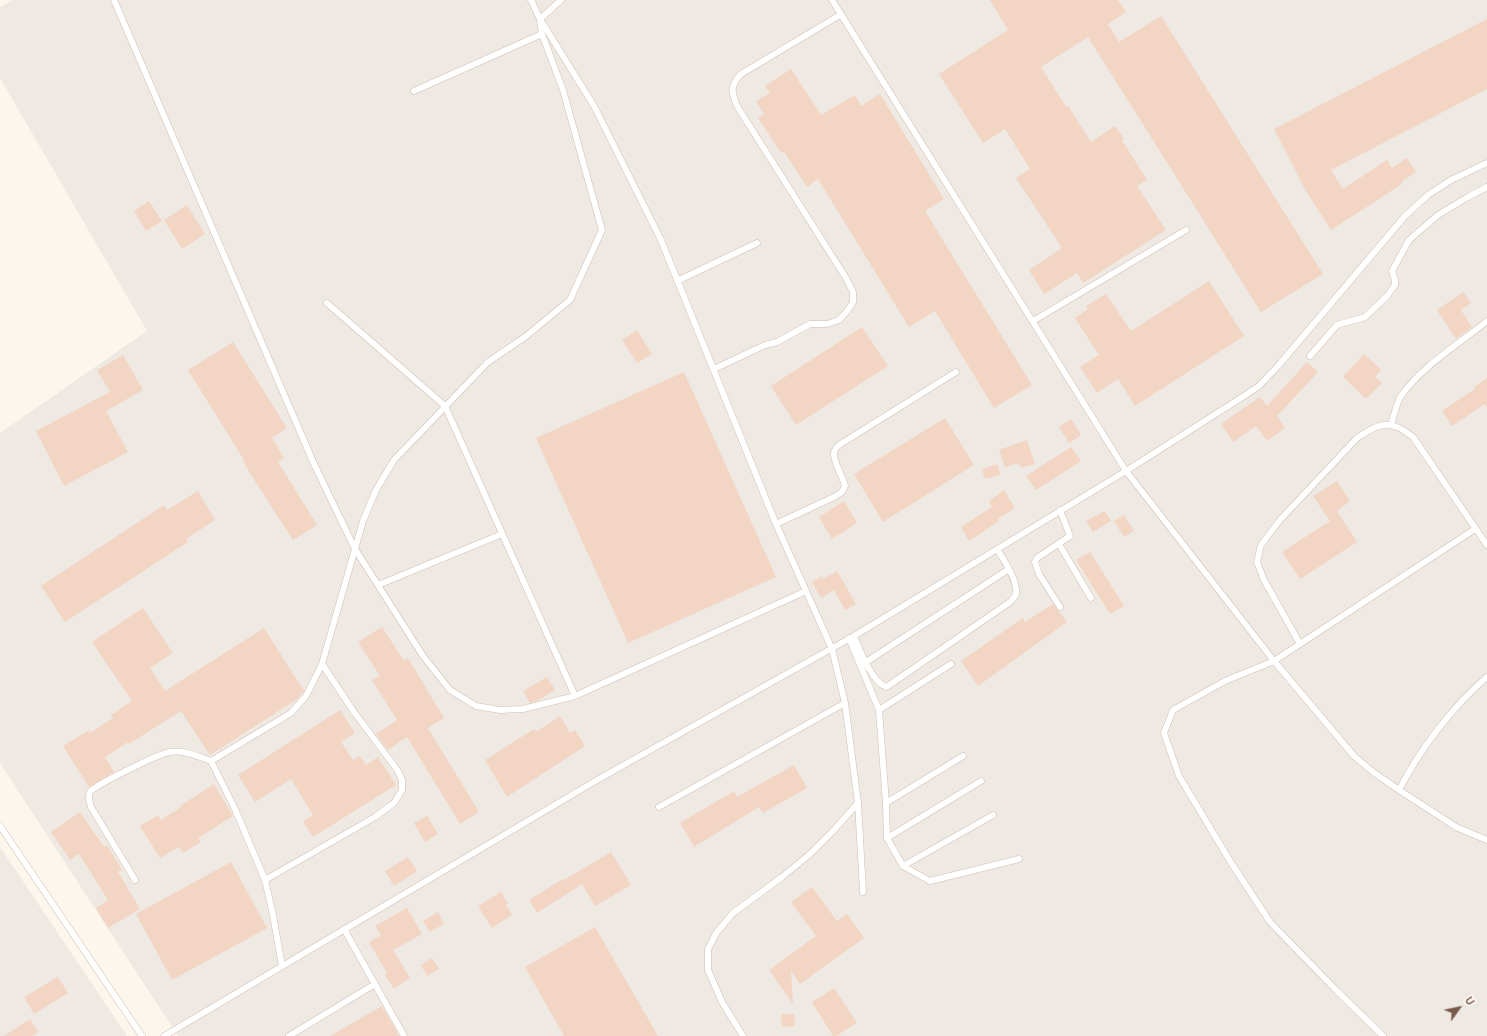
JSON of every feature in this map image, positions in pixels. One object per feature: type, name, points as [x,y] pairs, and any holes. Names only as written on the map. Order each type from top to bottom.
[{"type":"lane","points":[[114,0],[314,464],[355,549],[423,656],[450,690],[476,706],[500,710],[523,710],[575,696],[806,591]]},
{"type":"lane","points":[[531,0],[540,20],[594,106],[661,240],[776,524],[832,649],[845,703],[858,803],[862,892]]},
{"type":"lane","points":[[540,20],[561,0]]},
{"type":"lane","points":[[832,0],[1126,471],[1274,661],[1354,756],[1373,772],[1456,827],[1487,840]]},
{"type":"lane","points":[[714,369],[765,345],[778,342],[810,324],[827,324],[839,320],[853,302],[853,292],[846,278],[736,106],[732,94],[734,82],[742,74],[840,15]]},
{"type":"lane","points":[[211,761],[291,713],[306,696],[322,664],[363,521],[376,490],[394,460],[488,362],[525,337],[570,300],[602,230],[563,90],[542,34],[540,20]]},
{"type":"lane","points":[[414,91],[542,34]]},
{"type":"lane","points":[[164,1036],[597,780],[832,649],[1126,471],[1259,386],[1278,366],[1405,216],[1428,195],[1451,180],[1487,163]]},
{"type":"lane","points":[[1310,356],[1337,325],[1365,317],[1387,296],[1395,285],[1392,271],[1408,240],[1438,215],[1487,187]]},
{"type":"lane","points":[[1033,321],[1186,230]]},
{"type":"lane","points":[[677,281],[757,243]]},
{"type":"lane","points":[[327,304],[445,406],[575,696]]},
{"type":"lane","points":[[1391,425],[1400,397],[1413,381],[1432,364],[1487,321]]},
{"type":"lane","points":[[776,524],[842,492],[846,486],[844,478],[834,458],[834,454],[839,445],[956,372]]},
{"type":"lane","points":[[1300,644],[1264,580],[1257,562],[1261,545],[1279,520],[1357,438],[1372,428],[1384,424],[1397,426],[1413,436],[1487,545]]},
{"type":"lane","points":[[1060,510],[1070,536],[1037,558],[1035,562],[1039,574],[1060,607]]},
{"type":"lane","points":[[1384,1036],[1337,991],[1270,922],[1230,861],[1179,776],[1164,734],[1173,710],[1225,681],[1274,661],[1476,529]]},
{"type":"lane","points":[[378,585],[502,534]]},
{"type":"lane","points":[[1059,544],[1091,598]]},
{"type":"lane","points":[[852,637],[879,682],[886,687],[888,686],[1010,602],[1016,594],[1015,585],[1009,569],[997,549]]},
{"type":"lane","points":[[866,662],[1009,569]]},
{"type":"lane","points":[[852,637],[879,710],[887,838],[903,866],[930,881],[1019,859]]},
{"type":"lane","points":[[265,880],[375,817],[394,803],[402,790],[402,780],[398,771],[354,712],[322,664]]},
{"type":"lane","points":[[879,710],[951,664]]},
{"type":"lane","points":[[1399,790],[1411,767],[1457,706],[1487,677]]},
{"type":"lane","points":[[659,807],[845,703]]},
{"type":"lane","points":[[135,880],[91,807],[89,798],[91,792],[109,780],[141,763],[168,752],[188,752],[211,761],[235,809],[265,880],[282,966]]},
{"type":"lane","points":[[886,804],[964,756]]},
{"type":"lane","points":[[887,838],[981,781]]},
{"type":"lane","points":[[743,1036],[722,1002],[708,970],[708,949],[717,932],[733,912],[782,877],[810,854],[858,803]]},
{"type":"lane","points":[[903,866],[993,815]]},
{"type":"lane","points":[[0,826],[142,1036]]},
{"type":"lane","points":[[344,929],[404,1036]]},
{"type":"lane","points":[[289,1036],[375,984]]},
{"type":"shaded area","points":[[13,0],[1487,0],[1487,1036],[178,1036],[0,763],[0,433],[147,331],[0,78],[0,7]]},
{"type":"shaded area","points":[[0,847],[127,1036],[0,1036]]},
{"type":"building","points":[[990,0],[1118,0],[1126,12],[1108,24],[1119,42],[1161,16],[1323,274],[1261,312],[1088,37],[1041,67],[1066,107],[1068,106],[1091,142],[1115,126],[1147,180],[1137,186],[1166,230],[1083,283],[1077,273],[1044,294],[1029,270],[1062,248],[1016,178],[1030,169],[1005,129],[983,143],[939,74],[1008,30]]},
{"type":"building","points":[[1487,19],[1487,89],[1331,170],[1343,189],[1387,160],[1392,168],[1407,158],[1416,172],[1401,182],[1402,184],[1331,230],[1306,191],[1274,129]]},
{"type":"building","points":[[791,69],[821,115],[855,95],[861,106],[880,94],[944,199],[925,211],[1032,385],[994,408],[935,311],[909,327],[818,179],[807,187],[784,152],[781,153],[758,118],[764,114],[756,101],[770,93],[765,86]]},
{"type":"building","points":[[149,201],[162,221],[146,231],[134,211]]},
{"type":"building","points":[[187,205],[205,234],[182,249],[164,220]]},
{"type":"building","points":[[1209,281],[1244,336],[1135,406],[1118,379],[1097,393],[1080,367],[1099,355],[1075,318],[1088,309],[1086,306],[1106,294],[1131,331]]},
{"type":"building","points":[[1463,292],[1471,303],[1461,310],[1472,327],[1456,339],[1437,310]]},
{"type":"building","points":[[862,327],[888,366],[796,425],[771,386]]},
{"type":"building","points":[[637,330],[652,354],[637,363],[622,340]]},
{"type":"building","points":[[233,342],[287,428],[272,438],[284,458],[278,462],[317,525],[293,540],[253,478],[243,461],[244,460],[188,370]]},
{"type":"building","points":[[1364,354],[1381,370],[1375,377],[1382,383],[1366,399],[1343,377]]},
{"type":"building","points":[[123,355],[143,390],[106,411],[128,452],[64,486],[36,431],[110,392],[97,370]]},
{"type":"building","points":[[1307,362],[1318,372],[1277,416],[1285,428],[1267,441],[1256,426],[1233,442],[1221,424],[1260,397],[1267,406]]},
{"type":"building","points":[[684,372],[776,577],[628,643],[536,438]]},
{"type":"building","points":[[1487,378],[1487,407],[1485,404],[1452,426],[1442,411],[1475,389],[1474,387]]},
{"type":"building","points":[[945,418],[974,465],[883,522],[854,474]]},
{"type":"building","points":[[1071,419],[1081,435],[1069,443],[1059,427]]},
{"type":"building","points":[[1027,440],[1035,464],[1021,468],[1018,463],[1005,467],[999,450]]},
{"type":"building","points":[[1071,447],[1081,461],[1036,490],[1026,476]]},
{"type":"building","points":[[998,464],[1000,475],[985,479],[982,469]]},
{"type":"building","points":[[1337,481],[1350,501],[1337,511],[1357,542],[1300,579],[1282,552],[1330,521],[1313,496]]},
{"type":"building","points":[[1004,490],[1015,508],[998,519],[999,521],[969,541],[961,527],[992,507],[989,501]]},
{"type":"building","points":[[198,491],[215,520],[186,539],[188,542],[65,622],[41,586],[164,505],[167,510]]},
{"type":"building","points":[[844,501],[857,523],[832,539],[819,517]]},
{"type":"building","points":[[1105,511],[1111,521],[1093,532],[1086,521]]},
{"type":"building","points":[[1124,515],[1134,531],[1124,537],[1114,521]]},
{"type":"building","points":[[1090,552],[1124,606],[1110,614],[1076,560]]},
{"type":"building","points":[[837,571],[856,604],[845,610],[834,590],[821,598],[812,582],[822,576],[823,579]]},
{"type":"building","points":[[1053,604],[1067,622],[978,686],[961,661],[1023,618],[1025,622]]},
{"type":"building","points":[[143,608],[173,653],[150,668],[165,691],[264,628],[304,691],[296,700],[210,755],[181,711],[129,744],[128,742],[105,757],[114,772],[89,787],[63,746],[89,730],[90,733],[113,718],[111,715],[132,701],[92,642]]},
{"type":"building","points":[[382,627],[404,661],[408,658],[444,718],[428,728],[479,812],[460,824],[407,737],[388,750],[376,734],[397,720],[372,680],[380,676],[358,642]]},
{"type":"building","points":[[547,677],[555,690],[537,701],[530,703],[523,691]]},
{"type":"building","points":[[340,710],[355,733],[341,742],[353,760],[360,756],[366,765],[378,757],[396,785],[313,837],[303,821],[313,815],[291,779],[255,802],[238,775]]},
{"type":"building","points":[[560,716],[570,733],[575,730],[585,746],[507,797],[485,760],[534,729],[536,732]]},
{"type":"building","points":[[794,765],[807,788],[763,813],[759,807],[694,847],[680,823],[734,791],[737,797]]},
{"type":"building","points":[[214,784],[233,816],[198,838],[201,842],[183,853],[179,847],[160,858],[140,826],[158,815],[161,820]]},
{"type":"building","points":[[80,812],[104,847],[107,845],[122,870],[118,872],[140,909],[108,928],[96,908],[108,900],[79,854],[70,860],[51,832]]},
{"type":"building","points":[[427,816],[438,834],[425,842],[414,823]]},
{"type":"building","points":[[611,852],[631,885],[595,906],[582,884],[537,913],[529,900]]},
{"type":"building","points":[[408,857],[417,871],[394,886],[385,871]]},
{"type":"building","points":[[231,862],[267,928],[172,980],[136,914]]},
{"type":"building","points":[[812,887],[837,921],[847,914],[864,938],[800,984],[791,970],[793,1004],[769,970],[816,936],[791,902]]},
{"type":"building","points":[[501,892],[508,903],[506,905],[512,915],[492,928],[478,906]]},
{"type":"building","points":[[407,908],[422,934],[393,950],[410,978],[394,989],[385,975],[387,973],[369,942],[381,935],[375,926]]},
{"type":"building","points":[[438,912],[444,924],[430,932],[423,921]]},
{"type":"building","points":[[595,927],[658,1036],[564,1036],[525,967]]},
{"type":"building","points":[[432,958],[439,969],[427,976],[421,965]]},
{"type":"building","points":[[58,977],[68,993],[34,1014],[24,997]]},
{"type":"building","points":[[834,988],[857,1023],[836,1036],[833,1036],[812,1002]]},
{"type":"building","points":[[382,1006],[399,1036],[330,1036]]},
{"type":"building","points":[[781,1014],[794,1014],[795,1026],[782,1027]]},
{"type":"building","points":[[30,1019],[38,1032],[32,1036],[4,1036]]}]
